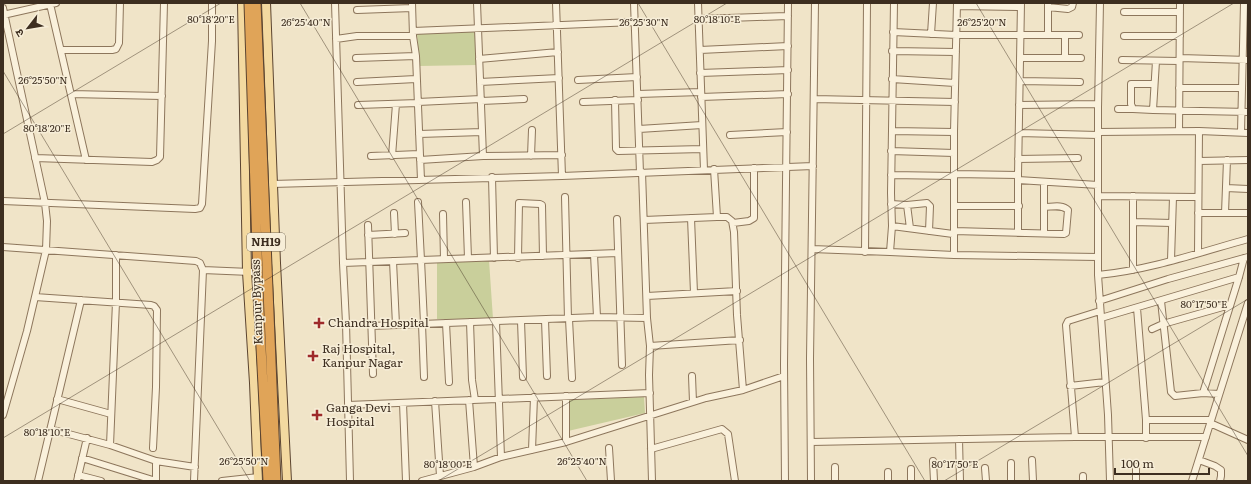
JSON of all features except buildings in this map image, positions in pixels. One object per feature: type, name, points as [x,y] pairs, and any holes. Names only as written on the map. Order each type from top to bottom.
[{"type":"highway","name":"Kanpur Bypass","points":[[249,3],[259,309],[268,481]]},
{"type":"highway","name":"Kanpur Bypass","points":[[256,3],[276,481]]},
{"type":"main road","points":[[242,3],[247,272],[254,375],[258,479]]},
{"type":"main road","points":[[266,3],[272,184],[287,481]]},
{"type":"street","points":[[60,50],[116,49],[119,43],[120,3]]},
{"type":"street","points":[[35,158],[152,162],[160,157],[164,3]]},
{"type":"street","points":[[3,201],[200,208],[202,204],[210,79],[212,3]]},
{"type":"street","points":[[335,3],[350,481]]},
{"type":"street","points":[[477,3],[483,156]]},
{"type":"street","points":[[556,3],[562,176]]},
{"type":"street","points":[[634,3],[650,346],[652,481]]},
{"type":"street","points":[[698,3],[704,170]]},
{"type":"street","points":[[785,481],[784,376],[788,3]]},
{"type":"street","points":[[811,481],[810,359],[815,3]]},
{"type":"street","points":[[865,252],[867,3]]},
{"type":"street","points":[[890,252],[892,226],[891,151],[894,3]]},
{"type":"street","points":[[931,34],[933,3]]},
{"type":"street","points":[[1048,35],[1048,5],[1068,8],[1072,6],[1073,3]]},
{"type":"street","points":[[1100,3],[1098,104],[1098,275],[1109,438],[1110,481]]},
{"type":"street","points":[[1179,131],[1180,3]]},
{"type":"street","points":[[1019,133],[1199,131],[1245,133],[1245,112],[1242,88],[1245,60],[1246,13],[1244,3]]},
{"type":"street","points":[[3,415],[27,331],[46,250],[47,220],[45,203],[3,13],[53,4],[60,50],[86,160]]},
{"type":"street","points":[[954,255],[954,132],[957,4],[1021,5],[1018,233]]},
{"type":"street","points":[[357,10],[412,6],[413,34],[416,56],[421,180]]},
{"type":"street","points":[[1124,12],[1180,12]]},
{"type":"street","points":[[699,20],[788,16]]},
{"type":"street","points":[[336,38],[413,34],[478,28],[634,22]]},
{"type":"street","points":[[893,32],[956,35],[1078,35]]},
{"type":"street","points":[[1065,58],[1066,35]]},
{"type":"street","points":[[1124,36],[1180,36]]},
{"type":"street","points":[[700,50],[788,46]]},
{"type":"street","points":[[892,51],[956,52]]},
{"type":"street","points":[[479,59],[558,52]]},
{"type":"street","points":[[356,58],[416,56]]},
{"type":"street","points":[[1020,58],[1081,58]]},
{"type":"street","points":[[1122,60],[1245,60]]},
{"type":"street","points":[[1153,110],[1156,61]]},
{"type":"street","points":[[700,73],[788,70]]},
{"type":"street","points":[[578,80],[637,77]]},
{"type":"street","points":[[480,82],[559,78]]},
{"type":"street","points":[[357,82],[416,79]]},
{"type":"street","points":[[892,79],[955,83]]},
{"type":"street","points":[[1020,81],[1080,82]]},
{"type":"street","points":[[1133,109],[1131,104],[1131,84],[1154,84]]},
{"type":"street","points":[[1179,88],[1242,88]]},
{"type":"street","points":[[71,94],[162,96]]},
{"type":"street","points":[[583,102],[638,97],[788,94]]},
{"type":"street","points":[[358,105],[524,99]]},
{"type":"street","points":[[814,99],[892,102],[955,102]]},
{"type":"street","points":[[615,100],[616,149],[618,151],[703,149]]},
{"type":"street","points":[[392,156],[396,104]]},
{"type":"street","points":[[1019,105],[1098,104]]},
{"type":"street","points":[[1118,109],[1245,112]]},
{"type":"street","points":[[639,128],[702,125]]},
{"type":"street","points":[[531,156],[532,130]]},
{"type":"street","points":[[892,131],[954,132]]},
{"type":"street","points":[[1198,253],[1199,131]]},
{"type":"street","points":[[419,134],[482,132]]},
{"type":"street","points":[[730,135],[787,132]]},
{"type":"street","points":[[891,151],[954,152]]},
{"type":"street","points":[[371,156],[419,157],[562,155]]},
{"type":"street","points":[[1018,159],[1078,158]]},
{"type":"street","points":[[1225,213],[1227,160]]},
{"type":"street","points":[[1199,161],[1248,160]]},
{"type":"street","points":[[272,184],[562,176],[813,166]]},
{"type":"street","points":[[733,223],[749,222],[754,218],[754,168]]},
{"type":"street","points":[[714,169],[717,217]]},
{"type":"street","points":[[891,175],[954,175],[1018,178],[1044,182],[1098,185]]},
{"type":"street","points":[[492,178],[494,258]]},
{"type":"street","points":[[1044,182],[1044,233]]},
{"type":"street","points":[[1226,188],[1248,189]]},
{"type":"street","points":[[1098,196],[1198,197]]},
{"type":"street","points":[[1133,196],[1133,270]]},
{"type":"street","points":[[566,197],[566,255],[572,378]]},
{"type":"street","points":[[1172,260],[1173,197]]},
{"type":"street","points":[[418,202],[424,377]]},
{"type":"street","points":[[466,202],[468,258]]},
{"type":"street","points":[[518,258],[519,203],[540,204],[542,206],[542,256]]},
{"type":"street","points":[[891,204],[907,205],[929,203],[929,231]]},
{"type":"street","points":[[907,205],[910,228]]},
{"type":"street","points":[[954,206],[1019,206]]},
{"type":"street","points":[[892,226],[954,233],[1066,232],[1068,210],[1064,206],[1044,207]]},
{"type":"street","points":[[394,212],[395,234]]},
{"type":"street","points":[[1198,213],[1248,213]]},
{"type":"street","points":[[443,214],[444,259]]},
{"type":"street","points":[[644,220],[727,217],[733,223],[743,390]]},
{"type":"street","points":[[691,218],[694,294]]},
{"type":"street","points":[[617,219],[622,365]]},
{"type":"street","points":[[1133,222],[1172,223]]},
{"type":"street","points":[[368,225],[368,261],[373,374]]},
{"type":"street","points":[[368,235],[405,234]]},
{"type":"street","points":[[1098,275],[1133,270],[1248,239]]},
{"type":"street","points":[[3,247],[196,261],[200,263],[203,270],[194,481]]},
{"type":"street","points":[[812,248],[865,252],[1098,258]]},
{"type":"street","points":[[343,263],[468,258],[518,258],[618,253]]},
{"type":"street","points":[[594,254],[597,317]]},
{"type":"street","points":[[110,445],[116,302],[116,255]]},
{"type":"street","points":[[1203,393],[1246,257]]},
{"type":"street","points":[[1100,301],[1168,279],[1246,257]]},
{"type":"street","points":[[394,261],[396,325]]},
{"type":"street","points":[[203,270],[276,274]]},
{"type":"street","points":[[1101,318],[1240,277]]},
{"type":"street","points":[[647,296],[737,291]]},
{"type":"street","points":[[35,297],[154,306],[157,310],[156,387],[153,448]]},
{"type":"street","points":[[38,481],[81,300]]},
{"type":"street","points":[[1161,301],[1171,392],[1175,396],[1203,393],[1219,394]]},
{"type":"street","points":[[1192,481],[1248,303]]},
{"type":"street","points":[[1152,330],[1163,324],[1230,305]]},
{"type":"street","points":[[1137,308],[1146,420],[1146,438]]},
{"type":"street","points":[[1075,437],[1066,325],[1068,321],[1100,311]]},
{"type":"street","points":[[371,326],[597,317],[648,318]]},
{"type":"street","points":[[544,320],[547,376]]},
{"type":"street","points":[[521,321],[523,377]]},
{"type":"street","points":[[470,322],[474,467]]},
{"type":"street","points":[[496,322],[501,457]]},
{"type":"street","points":[[446,323],[449,382]]},
{"type":"street","points":[[650,346],[740,340]]},
{"type":"street","points":[[692,376],[693,402]]},
{"type":"street","points":[[422,481],[474,467],[501,457],[566,442],[706,398],[743,390],[784,376]]},
{"type":"street","points":[[1070,386],[1105,382]]},
{"type":"street","points":[[348,405],[650,393]]},
{"type":"street","points":[[566,396],[566,442]]},
{"type":"street","points":[[532,450],[534,397]]},
{"type":"street","points":[[57,399],[111,414]]},
{"type":"street","points":[[435,402],[440,476]]},
{"type":"street","points":[[403,403],[406,481]]},
{"type":"street","points":[[1146,420],[1211,422],[1248,440]]},
{"type":"street","points":[[50,429],[110,445],[156,461],[195,467]]},
{"type":"street","points":[[652,449],[722,429],[728,434],[735,481]]},
{"type":"street","points":[[811,442],[1075,437],[1206,438]]},
{"type":"street","points":[[86,438],[77,478],[100,481]]},
{"type":"street","points":[[959,439],[960,481]]},
{"type":"street","points":[[609,448],[611,481]]},
{"type":"street","points":[[82,458],[156,481],[156,461]]},
{"type":"street","points":[[1032,460],[1033,481]]},
{"type":"street","points":[[1199,460],[1221,470],[1220,481]]},
{"type":"street","points":[[933,461],[934,481]]},
{"type":"street","points":[[1010,463],[1011,481]]},
{"type":"street","points":[[835,467],[835,481]]},
{"type":"street","points":[[1136,467],[1136,481]]},
{"type":"street","points":[[985,468],[986,481]]},
{"type":"street","points":[[911,469],[911,481]]},
{"type":"street","points":[[888,472],[888,481]]},
{"type":"street","points":[[222,481],[258,479]]},
{"type":"green space","points":[[476,31],[477,65],[419,66],[417,34]]},
{"type":"green space","points":[[489,260],[493,319],[437,319],[437,262]]},
{"type":"green space","points":[[644,397],[645,413],[568,431],[569,400]]},
{"type":"place","name":"Chandra Hospital","points":[[319,323]]},
{"type":"place","name":"Raj Hospital, Kanpur Nagar","points":[[313,356]]},
{"type":"place","name":"Ganga Devi Hospital","points":[[317,415]]}]
